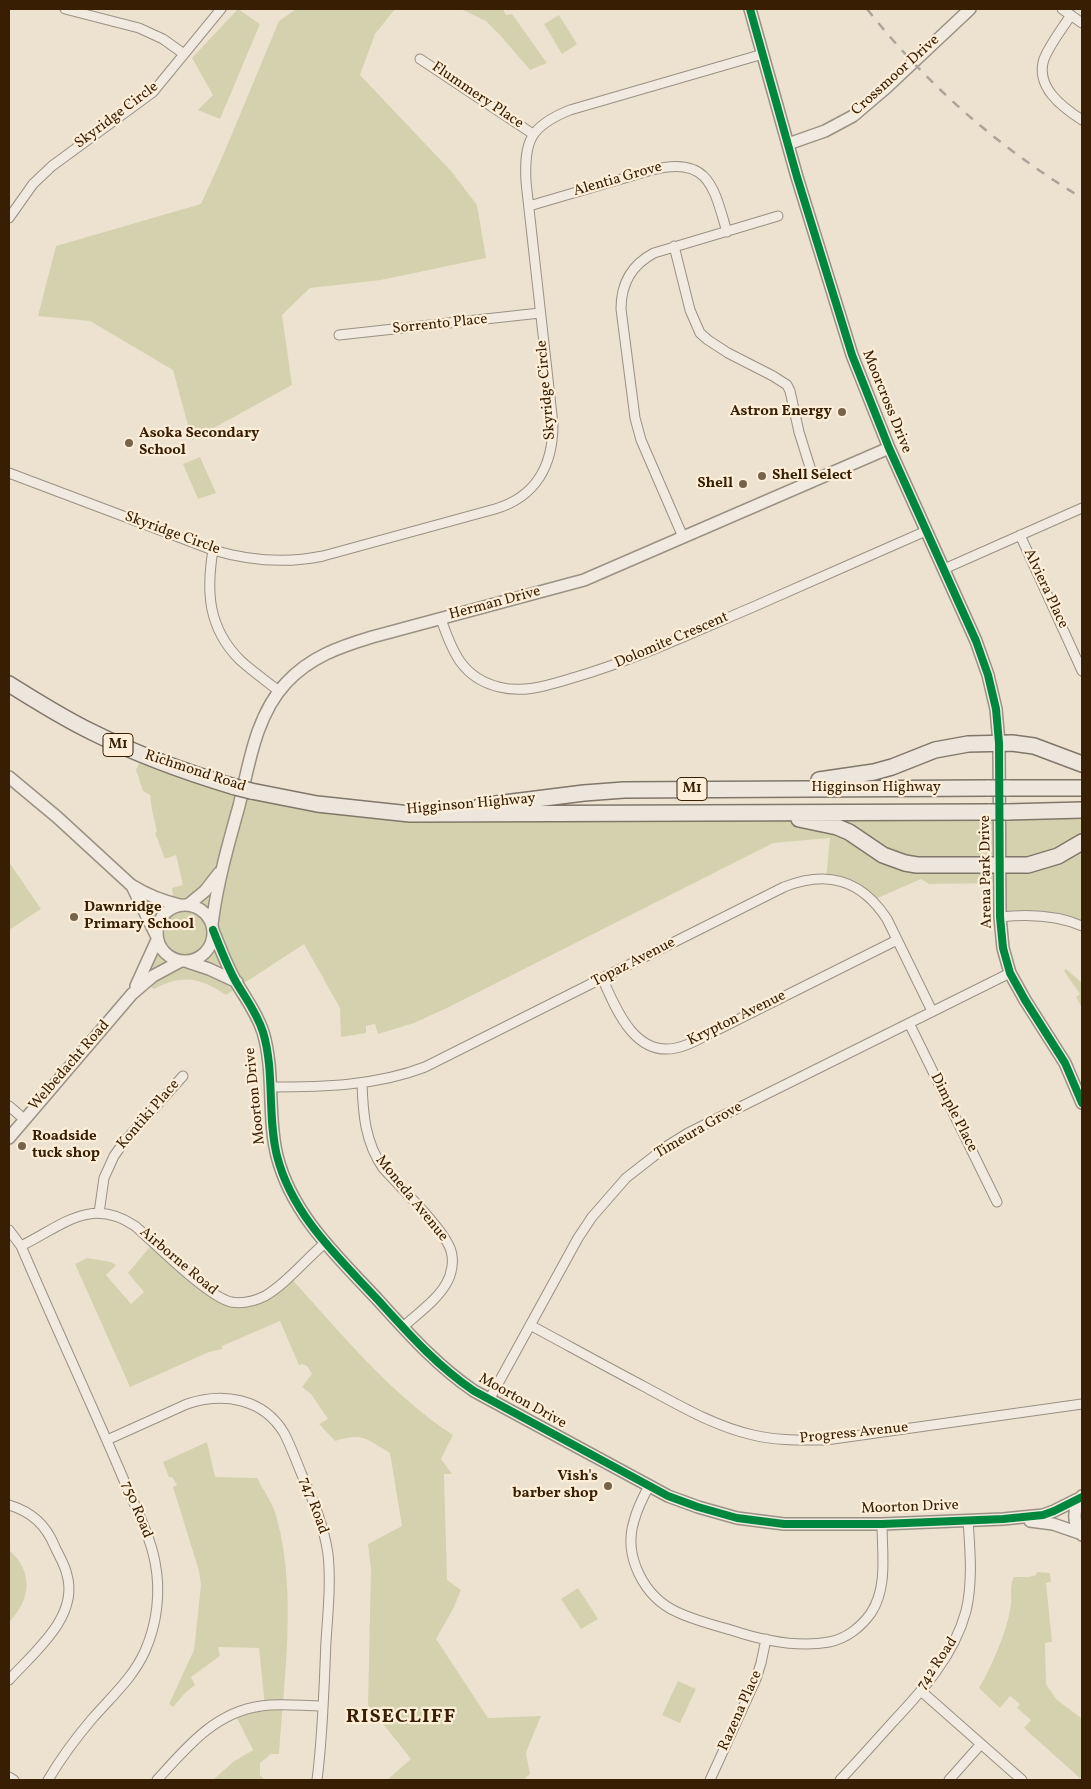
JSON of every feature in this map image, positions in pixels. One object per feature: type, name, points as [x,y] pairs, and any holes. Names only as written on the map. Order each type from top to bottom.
[{"type":"highway","name":"Richmond Road","points":[[9,684],[51,710],[121,746],[158,762],[251,791],[317,804],[396,811]]},
{"type":"highway","points":[[728,788],[767,783],[818,781],[854,776],[892,767],[929,752],[968,744],[999,743],[1034,746],[1082,764]]},
{"type":"highway","name":"Higginson Highway","points":[[396,811],[498,804],[624,790],[728,788],[989,788],[1001,803]]},
{"type":"highway","name":"Higginson Highway","points":[[1001,803],[1082,788]]},
{"type":"highway","name":"Higginson Highway","points":[[396,811],[410,814],[728,812],[1001,803],[1082,810]]},
{"type":"highway","points":[[728,812],[803,820],[837,827],[849,832],[884,855],[918,865],[1028,865],[1058,856],[1082,842]]},
{"type":"street","points":[[65,9],[139,28],[158,37],[184,54]]},
{"type":"street","name":"Skyridge Circle","points":[[9,218],[33,184],[41,176],[81,143],[118,119],[153,92],[221,9]]},
{"type":"street","name":"Moorcross Drive","points":[[750,9],[788,144],[856,366],[889,448],[976,641],[988,676],[996,709],[1001,803]]},
{"type":"street","name":"Crossmoor Drive","points":[[788,144],[825,131],[860,111],[970,9]]},
{"type":"street","points":[[1062,9],[1082,23]]},
{"type":"street","points":[[1071,15],[1045,57],[1044,78],[1047,88],[1055,100],[1082,120]]},
{"type":"street","points":[[533,134],[550,119],[570,110],[763,54]]},
{"type":"street","name":"Flummery Place","points":[[420,59],[533,134]]},
{"type":"street","name":"Skyridge Circle","points":[[9,473],[212,550],[264,561],[307,559],[495,509],[509,504],[523,495],[544,470],[549,460],[553,439],[553,424],[529,206],[526,155],[528,142],[533,134]]},
{"type":"street","name":"Alentia Grove","points":[[529,206],[666,166],[681,165],[703,175],[713,188],[727,232]]},
{"type":"street","points":[[683,537],[641,440],[635,418],[621,309],[622,291],[628,276],[636,266],[643,259],[654,253],[778,216]]},
{"type":"street","points":[[674,246],[690,310],[700,333],[728,353],[787,385],[814,480]]},
{"type":"street","name":"Sorrento Place","points":[[339,336],[540,314]]},
{"type":"street","name":"Herman Drive","points":[[212,927],[215,896],[261,723],[279,691],[299,671],[324,654],[372,637],[584,580],[889,448]]},
{"type":"street","points":[[944,569],[1082,508]]},
{"type":"street","name":"Dolomite Crescent","points":[[441,618],[453,652],[462,666],[481,680],[497,687],[528,690],[626,662],[926,531]]},
{"type":"street","name":"Alviera Place","points":[[1020,535],[1082,670]]},
{"type":"street","points":[[212,550],[208,580],[210,606],[220,633],[241,661],[279,691]]},
{"type":"street","points":[[9,777],[57,817],[131,885],[159,900],[202,911],[208,917],[212,927],[212,942],[206,951],[198,958],[184,961],[166,954],[131,885]]},
{"type":"street","name":"Arena Park Drive","points":[[1001,803],[1000,916],[1003,948],[1010,972],[1025,1000],[1065,1063],[1082,1103]]},
{"type":"street","name":"Herman Drive","points":[[184,905],[205,891],[222,870]]},
{"type":"street","name":"Topaz Avenue","points":[[270,1087],[362,1083],[406,1075],[603,980],[784,887],[811,879],[836,880],[848,884],[868,895],[878,904],[932,1011]]},
{"type":"street","points":[[157,938],[158,925],[163,916],[171,909],[184,905]]},
{"type":"street","points":[[1000,916],[1052,917],[1082,926]]},
{"type":"street","name":"Moorton Drive","points":[[212,927],[236,982],[252,1006],[263,1033],[268,1059],[274,1138],[282,1173],[300,1208],[325,1243],[436,1362],[453,1377],[489,1400],[648,1486],[679,1500],[737,1518],[784,1524],[882,1524],[1003,1519],[1043,1515],[1082,1496]]},
{"type":"street","name":"Welbedacht Road","points":[[132,994],[157,938]]},
{"type":"street","name":"Krypton Avenue","points":[[603,980],[633,1035],[652,1046],[674,1048],[705,1036],[897,940]]},
{"type":"street","name":"Moorton Drive","points":[[184,961],[209,968],[236,982]]},
{"type":"street","name":"Welbedacht Road","points":[[9,1138],[132,994],[154,976],[184,961]]},
{"type":"street","name":"Timeura Grove","points":[[489,1400],[578,1238],[592,1217],[621,1183],[658,1152],[702,1126],[1010,972]]},
{"type":"street","name":"Dimple Place","points":[[909,1023],[997,1202]]},
{"type":"street","name":"Kontiki Place","points":[[99,1212],[104,1178],[114,1156],[124,1142],[183,1076]]},
{"type":"street","name":"Moneda Avenue","points":[[362,1083],[365,1127],[375,1157],[443,1234],[451,1251],[451,1271],[446,1283],[403,1327]]},
{"type":"street","points":[[9,1106],[24,1119]]},
{"type":"street","name":"Airborne Road","points":[[21,1246],[64,1222],[82,1216],[99,1212],[123,1218],[135,1226],[211,1292],[231,1302],[255,1300],[265,1296],[325,1243]]},
{"type":"street","name":"750 Road","points":[[9,1230],[21,1246],[107,1440],[155,1560],[158,1583],[154,1623],[145,1650],[133,1672],[63,1755],[48,1780]]},
{"type":"street","name":"Progress Avenue","points":[[530,1325],[700,1417],[755,1436],[794,1441],[834,1439],[1082,1404]]},
{"type":"street","name":"747 Road","points":[[107,1440],[187,1404],[210,1398],[230,1398],[251,1404],[268,1415],[283,1432],[314,1501],[328,1554],[328,1598],[321,1752],[317,1780]]},
{"type":"street","points":[[648,1486],[634,1520],[632,1530],[633,1558],[644,1585],[664,1605],[676,1612],[766,1640],[800,1644],[830,1642],[849,1634],[861,1624],[874,1607],[881,1591],[882,1524]]},
{"type":"street","points":[[1082,1496],[1074,1513],[1075,1522],[1082,1535]]},
{"type":"street","points":[[9,1505],[26,1512],[43,1524],[65,1569],[69,1586],[68,1604],[58,1625],[9,1680]]},
{"type":"street","name":"Moorton Drive","points":[[1003,1519],[1043,1522],[1082,1535]]},
{"type":"street","name":"742 Road","points":[[840,1780],[921,1691],[952,1647],[963,1621],[970,1580],[968,1520]]},
{"type":"street","name":"Razena Place","points":[[710,1780],[756,1679],[766,1640]]},
{"type":"street","points":[[921,1691],[1022,1780]]},
{"type":"street","points":[[157,1780],[195,1739],[215,1723],[228,1716],[262,1706],[322,1706]]},
{"type":"street","points":[[949,1780],[981,1744]]},
{"type":"street","points":[[9,1777],[14,1780]]},
{"type":"shaded area","points":[[238,9],[260,24],[220,119],[198,110],[213,95],[192,58]]},
{"type":"shaded area","points":[[296,9],[395,9],[375,34],[360,75],[451,171],[477,205],[486,258],[381,280],[310,288],[282,315],[292,385],[192,440],[173,370],[90,321],[38,316],[56,246],[201,204],[279,21]]},
{"type":"shaded area","points":[[461,9],[503,9],[506,15],[512,14],[547,63],[530,70],[486,21]]},
{"type":"shaded area","points":[[559,15],[577,44],[562,54],[544,24]]},
{"type":"shaded area","points":[[200,457],[216,493],[198,499],[183,464]]},
{"type":"shaded area","points":[[143,756],[355,810],[1082,811],[1082,926],[1000,917],[1000,883],[929,884],[921,879],[873,900],[868,895],[826,879],[830,838],[773,843],[414,1023],[378,1034],[375,1024],[366,1026],[366,1033],[341,1037],[340,1008],[304,944],[226,995],[199,981],[173,981],[154,989],[140,979],[157,940],[141,902],[144,893],[160,900],[173,896],[172,888],[183,885],[176,855],[165,859],[155,833],[157,832],[150,795],[143,791],[136,770]]},
{"type":"shaded area","points":[[9,862],[41,909],[9,930]]},
{"type":"shaded area","points":[[1066,969],[1082,983],[1082,1008],[1076,997],[1080,994],[1064,971]]},
{"type":"shaded area","points":[[154,1242],[222,1299],[256,1301],[289,1276],[346,1340],[386,1381],[453,1435],[441,1459],[452,1474],[444,1474],[447,1580],[461,1590],[453,1609],[436,1639],[488,1718],[541,1716],[526,1754],[530,1774],[523,1780],[387,1780],[411,1759],[368,1705],[371,1569],[368,1544],[402,1526],[390,1453],[364,1438],[352,1437],[335,1441],[319,1424],[328,1419],[311,1394],[302,1387],[312,1374],[307,1366],[299,1365],[280,1321],[222,1346],[222,1349],[209,1352],[130,1387],[75,1264],[87,1258],[111,1262],[116,1265],[106,1275],[131,1304],[144,1292],[128,1273]]},
{"type":"shaded area","points":[[207,1442],[215,1477],[257,1478],[274,1509],[283,1547],[288,1606],[284,1696],[279,1754],[271,1754],[260,1763],[260,1775],[265,1780],[213,1780],[233,1762],[253,1750],[235,1714],[265,1706],[259,1648],[218,1647],[220,1656],[191,1677],[195,1685],[173,1707],[169,1704],[194,1650],[201,1585],[199,1571],[173,1487],[177,1485],[172,1477],[169,1477],[163,1462]]},
{"type":"shaded area","points":[[9,1550],[23,1567],[27,1586],[22,1605],[9,1622]]},
{"type":"shaded area","points":[[1037,1572],[1050,1573],[1051,1582],[1046,1583],[1052,1642],[1045,1643],[1046,1684],[1057,1700],[1080,1717],[1082,1721],[1082,1780],[1024,1728],[1031,1720],[1017,1708],[1020,1704],[1010,1696],[1000,1708],[979,1688],[994,1658],[1007,1625],[1014,1577],[1029,1577],[1036,1575]]},
{"type":"shaded area","points":[[578,1588],[598,1619],[581,1629],[561,1599]]},
{"type":"shaded area","points":[[678,1681],[696,1689],[680,1723],[662,1715]]},
{"type":"railway","points":[[867,9],[914,64],[966,113],[1022,158],[1082,198]]},
{"type":"cycle path","points":[[750,9],[797,177],[852,355],[889,448],[976,641],[988,675],[996,709],[999,743],[1000,917],[1003,948],[1010,973],[1065,1063],[1082,1103]]},
{"type":"cycle path","points":[[213,930],[236,982],[261,1025],[269,1063],[274,1141],[284,1177],[293,1197],[332,1251],[400,1325],[435,1360],[474,1391],[668,1496],[737,1518],[784,1524],[882,1524],[1003,1519],[1043,1515],[1082,1497]]},
{"type":"place","name":"Astron Energy","points":[[842,412]]},
{"type":"place","name":"Asoka Secondary School","points":[[129,443]]},
{"type":"place","name":"Shell Select","points":[[762,476]]},
{"type":"place","name":"Shell","points":[[743,484]]},
{"type":"place","name":"Dawnridge Primary School","points":[[74,917]]},
{"type":"place","name":"Roadside tuck shop","points":[[22,1146]]},
{"type":"place","name":"Vish's barber shop","points":[[608,1486]]},
{"type":"district","name":"RISECLIFF","points":[[401,1718]]}]
